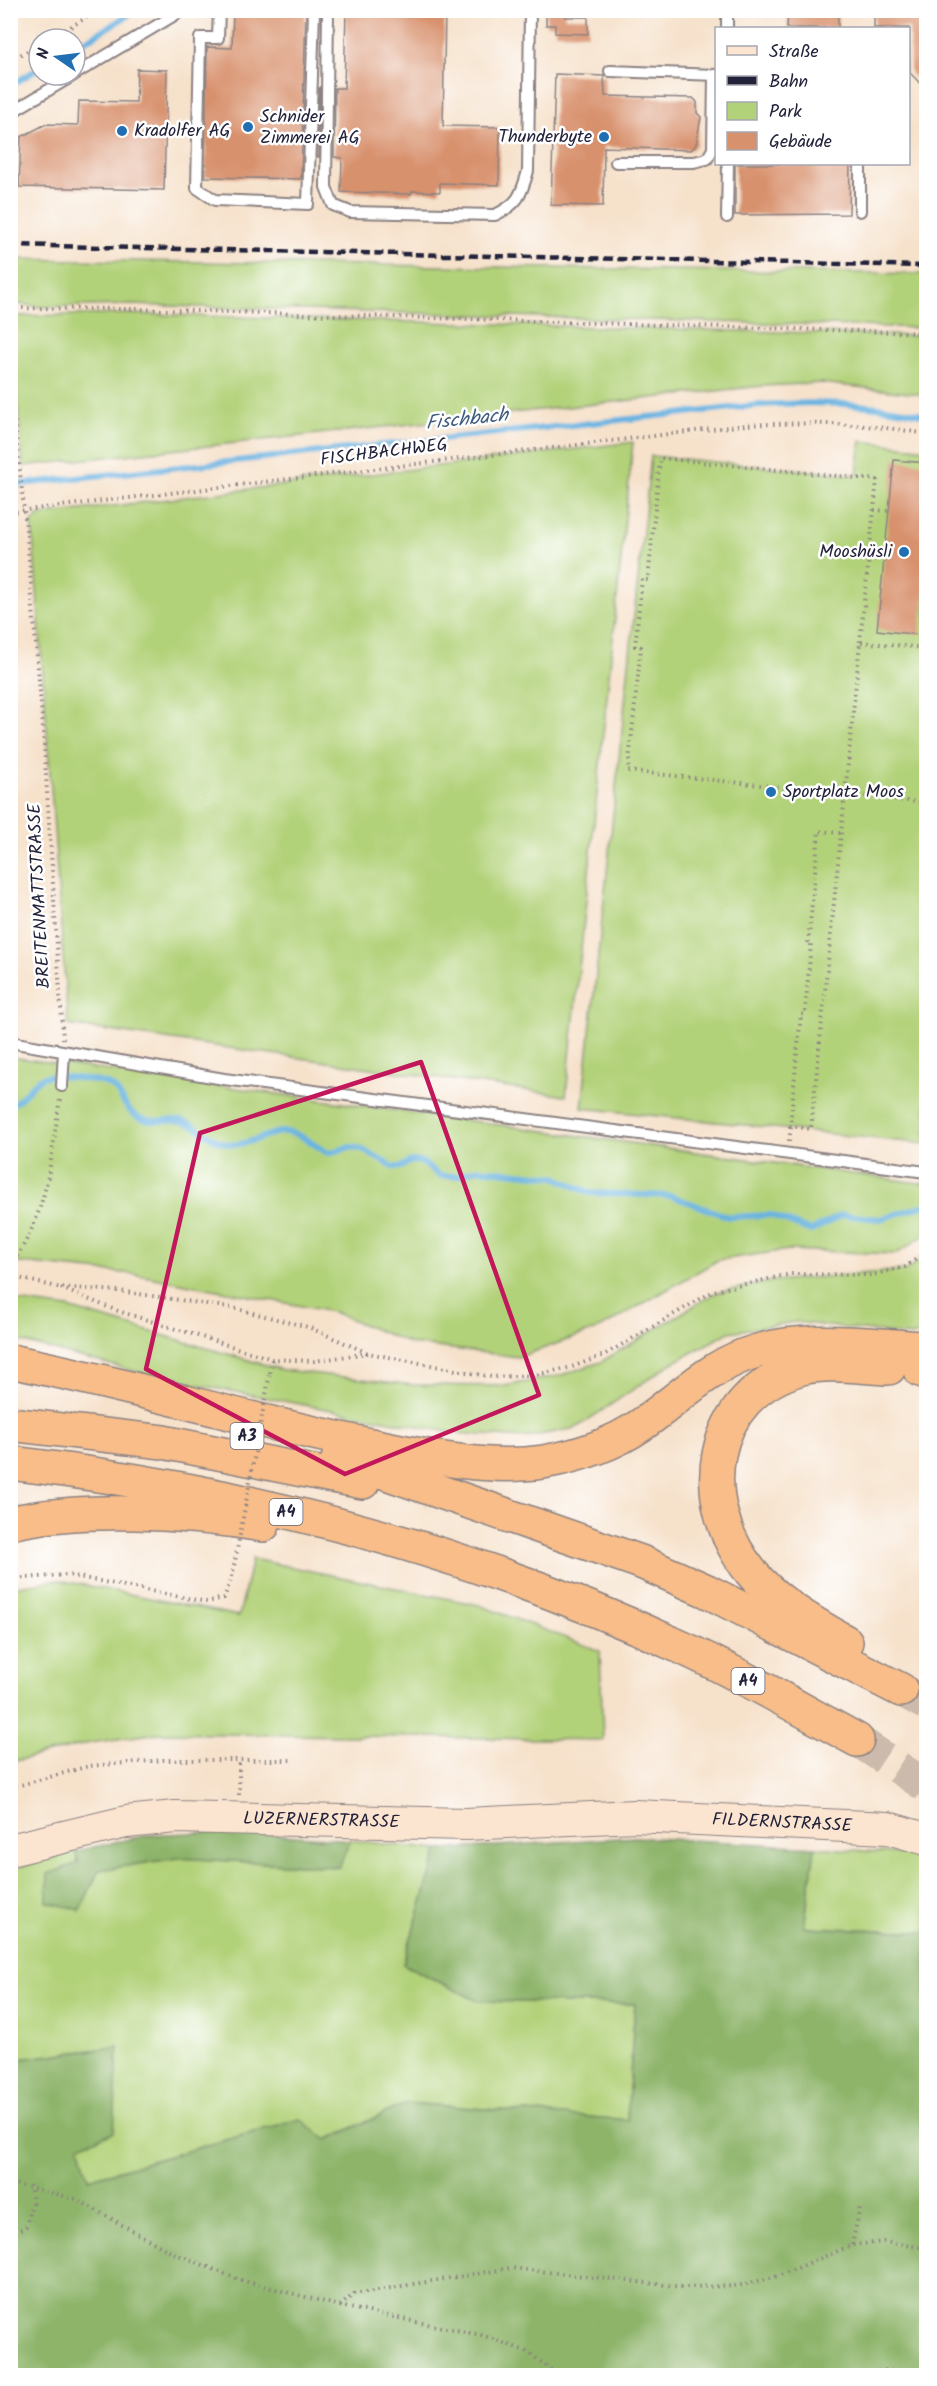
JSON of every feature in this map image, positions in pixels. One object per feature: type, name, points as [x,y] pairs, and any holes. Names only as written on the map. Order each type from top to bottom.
[{"type":"highway","points":[[10,1361],[329,1437],[462,1461],[507,1463],[562,1458],[599,1447],[640,1426],[694,1383],[720,1367],[745,1355],[776,1346],[836,1343],[925,1365]]},
{"type":"highway","points":[[10,1424],[175,1444],[479,1505],[641,1562],[903,1683],[776,1598],[752,1573],[735,1550],[720,1519],[715,1489],[716,1472],[722,1444],[740,1410],[759,1392],[787,1374],[803,1368],[823,1366],[925,1365]]},
{"type":"highway","name":"A3","points":[[10,1378],[369,1467],[479,1505]]},
{"type":"highway","name":"A4","points":[[10,1463],[95,1474],[213,1496],[297,1514],[444,1555],[544,1589],[687,1650],[857,1740]]},
{"type":"highway","points":[[10,1523],[58,1516],[155,1515],[256,1524],[444,1555]]},
{"type":"main road","name":"LUZERNERSTRASSE","points":[[10,1850],[126,1822],[175,1817],[238,1816],[466,1824],[635,1816]]},
{"type":"main road","name":"FILDERNSTRASSE","points":[[635,1816],[888,1828],[927,1839]]},
{"type":"main road","points":[[888,1828],[927,1822]]},
{"type":"lane","points":[[87,68],[183,10]]},
{"type":"lane","points":[[219,10],[218,38],[200,38],[198,188],[215,200],[308,204],[314,10]]},
{"type":"lane","points":[[328,10],[326,187],[333,205],[350,212],[495,215],[513,207],[523,191],[528,171],[530,10]]},
{"type":"lane","points":[[727,10],[727,27]]},
{"type":"lane","points":[[610,71],[715,75],[713,149],[706,159],[694,162],[616,162]]},
{"type":"lane","points":[[10,112],[54,87]]},
{"type":"lane","points":[[728,165],[728,217]]},
{"type":"lane","points":[[860,165],[860,211]]},
{"type":"lane","points":[[10,1042],[224,1078],[927,1173]]},
{"type":"lane","points":[[62,1086],[64,1052]]},
{"type":"path","points":[[70,27],[99,10]]},
{"type":"path","points":[[10,60],[27,51]]},
{"type":"path","points":[[10,308],[132,309],[927,333]]},
{"type":"path","name":"BREITENMATTSTRASSE","points":[[10,380],[43,729],[64,1052]]},
{"type":"path","name":"FISCHBACHWEG","points":[[10,512],[746,425],[813,422],[865,425],[927,434]]},
{"type":"path","points":[[840,833],[819,831],[808,944],[812,944],[805,1014],[801,1014],[791,1128],[811,1129],[840,833],[845,794],[877,480],[660,458],[648,580],[642,579],[635,646],[641,647],[628,771],[845,794],[927,803]]},
{"type":"path","points":[[874,510],[889,511]]},
{"type":"path","points":[[860,642],[927,648]]},
{"type":"path","points":[[10,1266],[24,1248],[43,1205],[62,1086]]},
{"type":"path","points":[[57,1287],[119,1291],[233,1308],[308,1327],[368,1353],[492,1377],[535,1375],[572,1367],[604,1355],[714,1291],[791,1274],[872,1275],[905,1267],[927,1252]]},
{"type":"path","points":[[10,1276],[57,1287],[115,1310],[272,1359],[314,1361],[368,1353]]},
{"type":"path","points":[[10,1579],[68,1575],[207,1602],[224,1598],[232,1577],[272,1359]]},
{"type":"path","points":[[238,1816],[239,1759]]},
{"type":"path","points":[[10,1788],[89,1766],[164,1760],[293,1760]]},
{"type":"path","points":[[10,2183],[76,2199],[170,2251],[240,2280],[340,2306],[485,2336],[528,2352],[559,2376]]},
{"type":"path","points":[[10,2236],[26,2226],[33,2200],[30,2186]]},
{"type":"path","points":[[852,2245],[860,2207]]},
{"type":"path","points":[[340,2306],[354,2294],[511,2268],[683,2287],[738,2286],[777,2276],[852,2245],[884,2242],[927,2248]]},
{"type":"path","points":[[875,2376],[881,2370],[927,2373]]},
{"type":"highlighted area","points":[[421,1062],[539,1395],[345,1474],[146,1369],[200,1133]]},
{"type":"green space","points":[[10,259],[926,274],[926,328],[131,305],[39,307],[11,303]]},
{"type":"green space","points":[[131,314],[926,336],[926,395],[821,383],[762,386],[23,466],[11,319],[16,316]]},
{"type":"green space","name":"Sportplatz Moos","points":[[861,441],[926,449],[926,1144],[582,1108],[651,456],[857,475]]},
{"type":"green space","points":[[633,442],[566,1096],[68,1025],[32,522],[40,515]]},
{"type":"green space","points":[[11,1057],[926,1184],[926,1234],[896,1254],[788,1250],[718,1260],[601,1328],[519,1357],[411,1344],[333,1312],[133,1274],[11,1262]]},
{"type":"green space","points":[[926,1256],[926,1333],[911,1336],[796,1322],[729,1332],[671,1364],[576,1428],[524,1438],[454,1433],[161,1378],[11,1339],[10,1300],[68,1308],[283,1370],[414,1385],[505,1386],[558,1376],[601,1362],[715,1293],[773,1281],[906,1270]]},
{"type":"green space","points":[[252,1559],[479,1605],[600,1651],[603,1740],[158,1733],[90,1743],[11,1762],[11,1587],[59,1580],[239,1616]]},
{"type":"green space","points":[[230,1831],[350,1840],[339,1867],[178,1858],[99,1870],[80,1910],[47,1902],[48,1874],[78,1863],[76,1851],[148,1835]]},
{"type":"green space","points":[[634,1837],[815,1847],[804,1927],[926,1932],[926,2375],[11,2375],[11,2060],[118,2047],[114,2132],[79,2145],[88,2179],[300,2119],[327,2140],[407,2103],[627,2120],[635,2004],[478,2001],[403,1964],[438,1850]]},
{"type":"green space","points":[[350,1840],[438,1850],[403,1964],[478,2001],[635,2004],[627,2120],[407,2103],[326,2140],[300,2119],[88,2179],[79,2145],[118,2047],[11,2060],[11,1869],[76,1851],[80,1910],[99,1870],[178,1858],[339,1867]]},
{"type":"green space","points":[[815,1847],[918,1855],[926,1859],[926,1932],[804,1927]]},
{"type":"building","name":"Schnider Zimmerei AG","points":[[233,10],[306,10],[301,179],[205,177],[207,47],[232,48]]},
{"type":"building","points":[[346,10],[445,10],[443,126],[500,127],[499,185],[440,183],[440,192],[412,191],[411,194],[341,192],[342,158],[334,157],[335,88],[344,88]]},
{"type":"building","points":[[546,10],[565,10],[565,17],[588,17],[588,34],[555,33],[555,25],[546,25]]},
{"type":"building","points":[[788,10],[838,10],[838,27],[787,27]]},
{"type":"building","points":[[874,10],[927,10],[927,90],[910,73],[910,27],[874,27]]},
{"type":"building","name":"Kradolfer AG","points":[[137,69],[167,70],[164,190],[19,187],[21,137],[46,124],[78,125],[79,101],[136,102]]},
{"type":"building","points":[[555,74],[604,76],[605,96],[693,98],[697,102],[697,113],[701,117],[696,145],[691,150],[604,147],[603,206],[551,205]]},
{"type":"building","points":[[319,88],[319,157],[317,157]]},
{"type":"building","points":[[735,165],[850,165],[849,214],[735,215]]},
{"type":"building","points":[[894,460],[927,463],[927,571],[920,635],[877,630]]},
{"type":"waterway","points":[[87,40],[137,10]]},
{"type":"waterway","points":[[10,86],[27,75]]},
{"type":"waterway","name":"Fischbach","points":[[10,485],[760,405],[844,404],[926,415]]},
{"type":"waterway","points":[[10,1105],[44,1077],[83,1079],[113,1087],[129,1110],[142,1119],[181,1121],[221,1142],[240,1144],[274,1133],[292,1133],[328,1153],[350,1147],[361,1149],[393,1167],[401,1167],[411,1161],[422,1162],[440,1176],[456,1176],[478,1169],[555,1177],[590,1193],[671,1196],[729,1217],[770,1215],[811,1231],[842,1215],[880,1219],[926,1205]]},
{"type":"tunnel","points":[[901,1690],[926,1704]]},
{"type":"tunnel","points":[[857,1740],[926,1786]]},
{"type":"railway","points":[[10,245],[926,266]]},
{"type":"place","name":"Schnider Zimmerei AG","points":[[248,127]]},
{"type":"place","name":"Kradolfer AG","points":[[122,131]]},
{"type":"place","name":"Thunderbyte","points":[[604,137]]},
{"type":"place","name":"Mooshüsli","points":[[904,552]]},
{"type":"place","name":"Sportplatz Moos","points":[[771,792]]}]
